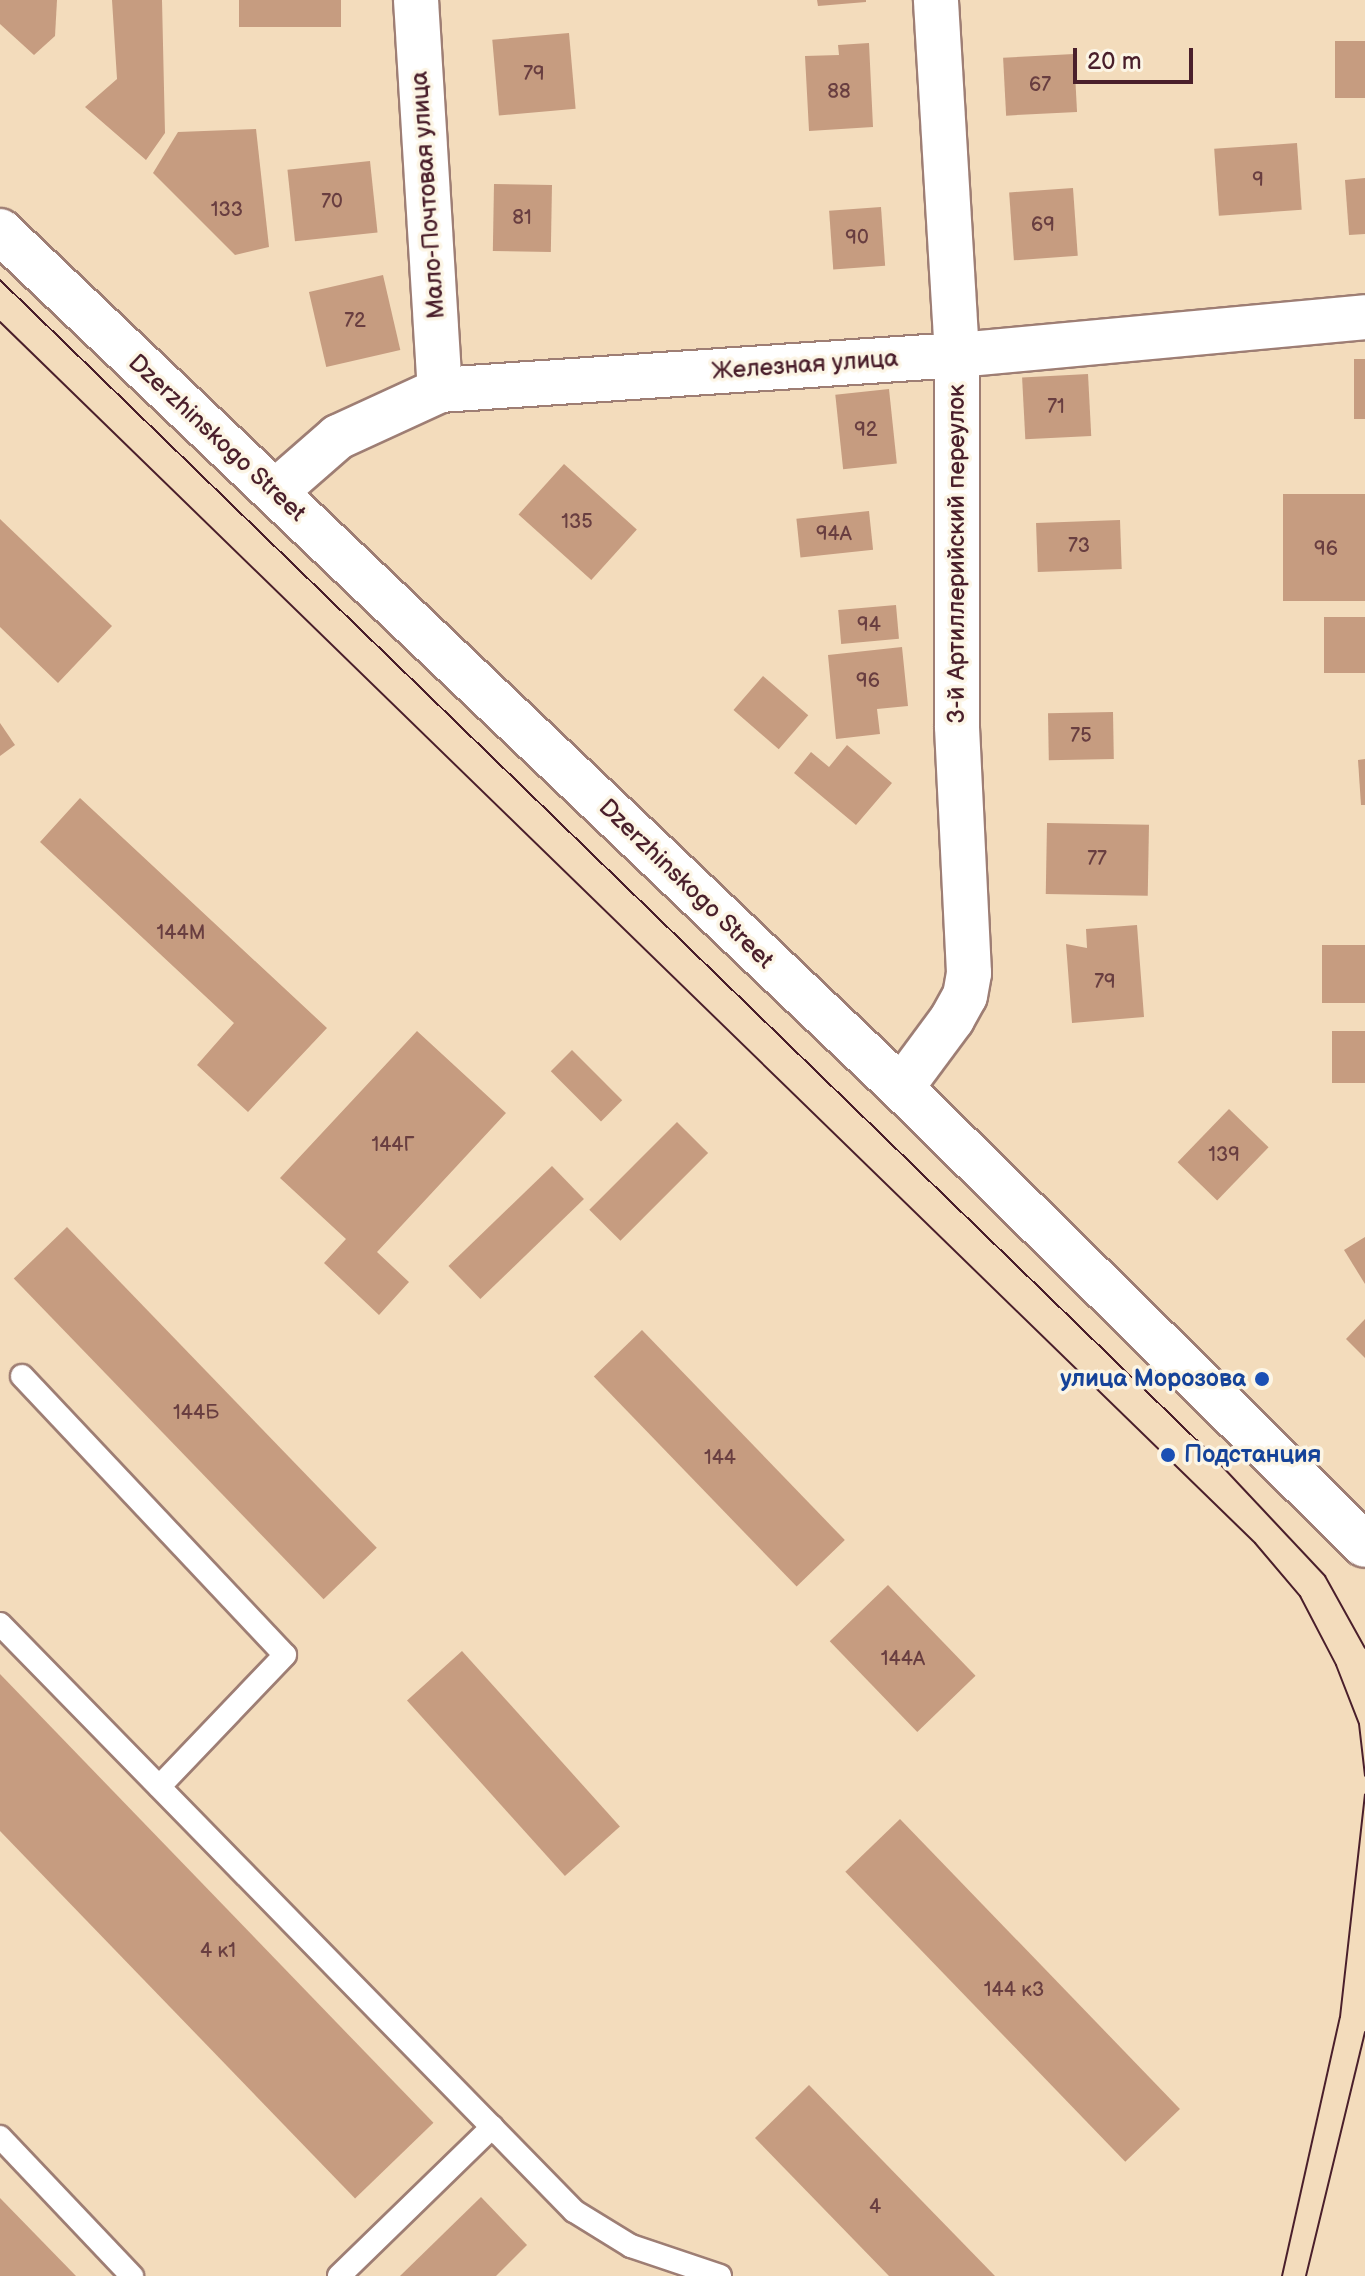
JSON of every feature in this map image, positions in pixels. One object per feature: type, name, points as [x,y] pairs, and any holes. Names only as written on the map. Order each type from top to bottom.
[{"type":"street","name":"Мало-Почтовая улица","points":[[416,0],[440,390]]},
{"type":"street","name":"3-й Артиллерийский переулок","points":[[901,1088],[952,1019],[965,996],[969,973],[957,726],[957,355],[936,0]]},
{"type":"street","name":"Dzerzhinskogo Street","points":[[0,231],[901,1088],[1365,1545]]},
{"type":"street","name":"Железная улица","points":[[275,492],[338,437],[440,390],[957,355],[1365,317]]},
{"type":"lane","points":[[22,1376],[285,1655],[159,1787]]},
{"type":"lane","points":[[0,1624],[574,2211],[672,2269],[720,2276]]},
{"type":"lane","points":[[339,2276],[492,2127]]},
{"type":"lane","points":[[0,2137],[132,2276]]},
{"type":"building","points":[[0,0],[57,0],[55,36],[34,55],[0,24]]},
{"type":"building","points":[[112,0],[162,0],[165,133],[146,160],[85,107],[117,79]]},
{"type":"building","points":[[239,0],[341,0],[341,27],[239,27]]},
{"type":"building","points":[[817,0],[866,0],[866,2],[818,6]]},
{"type":"building","points":[[569,33],[576,109],[499,115],[492,40]]},
{"type":"building","points":[[1335,41],[1365,41],[1365,98],[1335,98]]},
{"type":"building","points":[[869,43],[873,127],[809,131],[805,56],[839,55],[838,45]]},
{"type":"building","points":[[1074,54],[1077,112],[1006,116],[1003,58]]},
{"type":"building","points":[[256,129],[269,247],[235,255],[153,173],[178,132]]},
{"type":"building","points":[[1297,143],[1302,210],[1219,216],[1214,149]]},
{"type":"building","points":[[370,161],[378,233],[295,241],[287,170]]},
{"type":"building","points":[[1365,178],[1365,234],[1349,235],[1345,180]]},
{"type":"building","points":[[494,184],[552,185],[551,252],[493,251]]},
{"type":"building","points":[[1073,188],[1078,256],[1014,260],[1009,192]]},
{"type":"building","points":[[881,207],[885,266],[833,269],[829,211]]},
{"type":"building","points":[[383,275],[400,350],[326,367],[309,292]]},
{"type":"building","points":[[1354,359],[1365,359],[1365,419],[1354,419]]},
{"type":"building","points":[[1088,374],[1091,436],[1025,439],[1022,377]]},
{"type":"building","points":[[889,389],[897,464],[843,469],[835,395]]},
{"type":"building","points":[[564,464],[637,530],[591,580],[518,515]]},
{"type":"building","points":[[1283,494],[1365,494],[1365,601],[1283,601]]},
{"type":"building","points":[[869,511],[873,550],[800,557],[796,519]]},
{"type":"building","points":[[0,519],[112,626],[58,683],[0,627]]},
{"type":"building","points":[[1120,520],[1122,569],[1038,572],[1036,523]]},
{"type":"building","points":[[896,605],[899,639],[841,644],[838,610]]},
{"type":"building","points":[[1324,617],[1365,617],[1365,673],[1324,673]]},
{"type":"building","points":[[902,647],[908,706],[877,709],[880,734],[836,739],[828,655]]},
{"type":"building","points":[[763,676],[808,715],[779,749],[733,710]]},
{"type":"building","points":[[1113,712],[1114,759],[1049,760],[1048,713]]},
{"type":"building","points":[[0,723],[15,745],[0,756]]},
{"type":"building","points":[[847,745],[892,783],[856,825],[794,773],[811,752],[829,767]]},
{"type":"building","points":[[1365,759],[1365,805],[1361,805],[1358,760]]},
{"type":"building","points":[[80,798],[327,1028],[248,1112],[197,1065],[234,1023],[40,842]]},
{"type":"building","points":[[1047,823],[1149,825],[1148,896],[1046,894]]},
{"type":"building","points":[[1137,925],[1144,1017],[1072,1023],[1066,944],[1087,948],[1086,929]]},
{"type":"building","points":[[1322,945],[1365,945],[1365,1003],[1322,1003]]},
{"type":"building","points":[[417,1031],[506,1113],[377,1252],[409,1282],[379,1315],[324,1263],[346,1239],[280,1178]]},
{"type":"building","points":[[1332,1031],[1365,1031],[1365,1083],[1332,1083]]},
{"type":"building","points":[[572,1050],[622,1100],[601,1121],[551,1071]]},
{"type":"building","points":[[1229,1109],[1269,1147],[1217,1200],[1178,1162]]},
{"type":"building","points":[[677,1122],[708,1153],[620,1241],[589,1210]]},
{"type":"building","points":[[552,1166],[584,1199],[480,1299],[448,1266]]},
{"type":"building","points":[[67,1227],[377,1548],[324,1599],[14,1278]]},
{"type":"building","points":[[1365,1237],[1365,1284],[1344,1250]]},
{"type":"building","points":[[1365,1319],[1365,1358],[1346,1339]]},
{"type":"building","points":[[642,1330],[845,1540],[797,1587],[594,1377]]},
{"type":"building","points":[[888,1585],[976,1676],[917,1732],[830,1641]]},
{"type":"building","points":[[462,1651],[620,1826],[565,1876],[407,1701]]},
{"type":"building","points":[[0,1674],[433,2123],[355,2199],[0,1831]]},
{"type":"building","points":[[900,1819],[1180,2109],[1125,2162],[845,1872]]},
{"type":"building","points":[[809,2085],[995,2276],[889,2276],[755,2138]]},
{"type":"building","points":[[481,2197],[527,2245],[496,2276],[400,2276]]},
{"type":"building","points":[[0,2198],[76,2276],[0,2276]]},
{"type":"tram line","points":[[0,280],[1204,1447],[1325,1576],[1365,1648]]},
{"type":"tram line","points":[[0,322],[1255,1543],[1300,1596],[1336,1665],[1359,1724],[1365,1776]]},
{"type":"tram line","points":[[1282,2276],[1340,2017],[1365,1794]]},
{"type":"tram line","points":[[1306,2276],[1365,2032]]},
{"type":"place","name":"улица Морозова","points":[[1262,1379]]},
{"type":"place","name":"Подстанция","points":[[1168,1455]]}]
